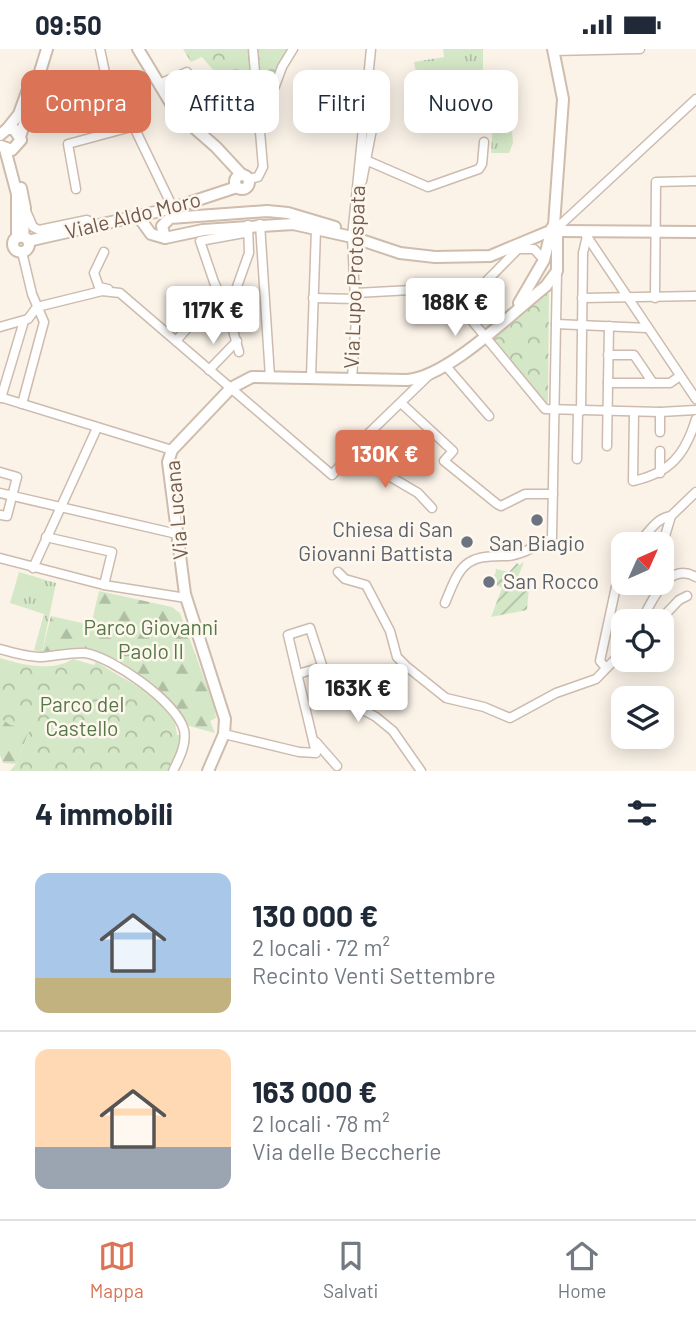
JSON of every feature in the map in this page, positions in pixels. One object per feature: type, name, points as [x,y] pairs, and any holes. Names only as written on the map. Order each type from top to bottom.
[{"type":"street","points":[[3,132],[24,103],[41,49]]},
{"type":"street","points":[[41,70],[47,49]]},
{"type":"street","points":[[100,49],[105,70]]},
{"type":"street","points":[[138,49],[176,112],[245,176],[258,177],[263,167],[259,133]]},
{"type":"street","points":[[253,49],[255,70]]},
{"type":"street","points":[[279,75],[293,49]]},
{"type":"street","name":"Via Lupo Protospata","points":[[368,70],[371,49]]},
{"type":"street","points":[[445,603],[460,568],[470,560],[508,556],[552,538],[557,271],[555,230],[563,99],[553,50],[640,49]]},
{"type":"street","points":[[159,84],[165,80]]},
{"type":"street","points":[[138,216],[151,233],[165,238],[293,224],[352,237],[400,253],[426,257],[490,256],[515,249],[555,230],[696,99]]},
{"type":"street","points":[[3,132],[17,131],[20,137]]},
{"type":"street","points":[[7,148],[21,133]]},
{"type":"street","points":[[76,189],[68,144],[109,133]]},
{"type":"street","points":[[134,133],[174,210],[189,218],[267,211],[288,213],[341,229],[352,237]]},
{"type":"street","name":"Via Lupo Protospata","points":[[352,379],[356,296],[352,237],[361,133]]},
{"type":"street","points":[[356,189],[362,181],[368,161],[372,133]]},
{"type":"street","points":[[368,161],[428,187],[436,186],[479,169],[484,142]]},
{"type":"street","points":[[7,148],[15,162],[30,221],[39,230],[88,220],[97,225]]},
{"type":"street","points":[[7,148],[17,194],[20,240],[28,248],[22,252],[37,307],[44,322],[22,404]]},
{"type":"street","name":"Viale Aldo Moro","points":[[1,246],[158,211],[174,210],[237,187],[246,188],[245,176]]},
{"type":"street","points":[[655,298],[656,182],[696,181]]},
{"type":"street","points":[[20,240],[25,208]]},
{"type":"street","points":[[165,238],[162,226],[174,210]]},
{"type":"street","points":[[251,227],[261,252],[270,377]]},
{"type":"street","points":[[228,312],[248,253],[251,227]]},
{"type":"street","points":[[239,352],[228,312],[218,293],[200,241],[251,227]]},
{"type":"street","points":[[311,377],[316,229]]},
{"type":"street","points":[[555,230],[585,234],[696,232]]},
{"type":"street","points":[[513,312],[544,260],[555,230]]},
{"type":"street","points":[[577,459],[585,234]]},
{"type":"street","points":[[585,234],[696,399]]},
{"type":"street","points":[[451,311],[461,307],[515,249],[534,249],[544,260]]},
{"type":"street","points":[[104,252],[96,267],[96,282],[99,287],[125,296],[332,475],[425,376],[446,366],[546,286],[557,271]]},
{"type":"street","points":[[248,253],[261,252]]},
{"type":"street","points":[[438,289],[445,288],[545,409],[634,412],[696,410]]},
{"type":"street","points":[[313,298],[411,290]]},
{"type":"street","points":[[114,291],[37,307],[24,321],[4,374],[1,398],[172,450]]},
{"type":"street","points":[[176,341],[218,293]]},
{"type":"street","points":[[582,298],[696,296]]},
{"type":"street","points":[[0,327],[24,321]]},
{"type":"street","points":[[556,324],[647,328]]},
{"type":"street","points":[[607,446],[608,326]]},
{"type":"street","points":[[209,370],[237,341]]},
{"type":"street","points":[[608,355],[635,355],[653,383]]},
{"type":"street","points":[[446,366],[489,417]]},
{"type":"street","name":"Via Lucana","points":[[208,771],[224,734],[224,708],[186,598],[169,461],[172,450],[231,388],[252,377],[395,379],[425,376]]},
{"type":"street","points":[[608,383],[670,383],[680,376]]},
{"type":"street","points":[[401,403],[453,451],[444,461],[497,504],[501,506],[525,494],[553,494]]},
{"type":"street","points":[[634,412],[633,481],[660,473],[680,459],[696,419]]},
{"type":"street","points":[[660,412],[660,432]]},
{"type":"street","points":[[33,568],[97,428]]},
{"type":"street","points":[[660,451],[660,473]]},
{"type":"street","points":[[350,453],[418,493],[432,508]]},
{"type":"street","points":[[0,472],[17,477],[7,516],[0,515]]},
{"type":"street","points":[[649,532],[656,522],[671,516],[696,492]]},
{"type":"street","points":[[0,493],[177,534]]},
{"type":"street","points":[[666,532],[671,516]]},
{"type":"street","points":[[47,537],[112,552],[104,585]]},
{"type":"street","points":[[0,558],[104,585],[186,598]]},
{"type":"street","points":[[338,572],[345,579],[366,585],[390,631],[398,659],[446,698],[515,717],[556,693],[596,679],[611,663]]},
{"type":"street","points":[[648,609],[662,585],[677,574],[689,572],[696,576]]},
{"type":"street","points":[[606,668],[600,661],[600,651],[606,637],[614,595]]},
{"type":"street","points":[[670,609],[687,596]]},
{"type":"street","points":[[224,734],[299,752],[316,753],[316,742],[288,635],[310,628],[331,693],[376,717],[393,731],[421,771]]},
{"type":"street","points":[[0,649],[30,657],[86,653],[100,658],[142,683],[160,696],[184,730],[185,741],[173,771]]},
{"type":"street","points":[[298,674],[321,667]]},
{"type":"street","points":[[316,742],[337,766]]},
{"type":"green space","points":[[183,49],[288,49],[276,70],[213,70],[202,57],[191,62]]},
{"type":"green space","points":[[443,49],[483,49],[483,70],[416,70],[414,62],[444,57]]},
{"type":"green space","points":[[492,133],[512,133],[513,143],[509,153],[491,153]]},
{"type":"green space","points":[[544,293],[549,294],[548,402],[545,403],[491,338]]},
{"type":"green space","points":[[524,562],[518,577],[529,587],[527,610],[491,617],[502,588],[489,581],[489,575],[495,575],[496,569],[509,572],[517,563],[519,565]]},
{"type":"green space","points":[[19,572],[56,583],[42,652],[34,650],[44,614],[10,603]]},
{"type":"green space","name":"Parco Giovanni Paolo II","points":[[99,591],[172,607],[180,613],[214,705],[216,718],[210,721],[215,733],[189,726],[171,703],[145,679],[100,653],[86,650],[42,652],[51,616],[91,625]]},
{"type":"green space","points":[[157,621],[179,646],[167,657],[145,632]]},
{"type":"green space","name":"Parco del Castello","points":[[0,658],[37,666],[56,665],[73,659],[94,665],[96,662],[154,696],[175,722],[177,735],[180,735],[178,750],[168,771],[10,771],[16,764],[30,729],[10,725],[0,718]]},
{"type":"green space","points":[[0,695],[30,729],[16,764],[3,763],[0,755]]},
{"type":"place","name":"San Biagio","points":[[537,520]]},
{"type":"place","name":"Chiesa di San Giovanni Battista","points":[[467,542]]},
{"type":"place","name":"San Rocco","points":[[489,582]]}]
